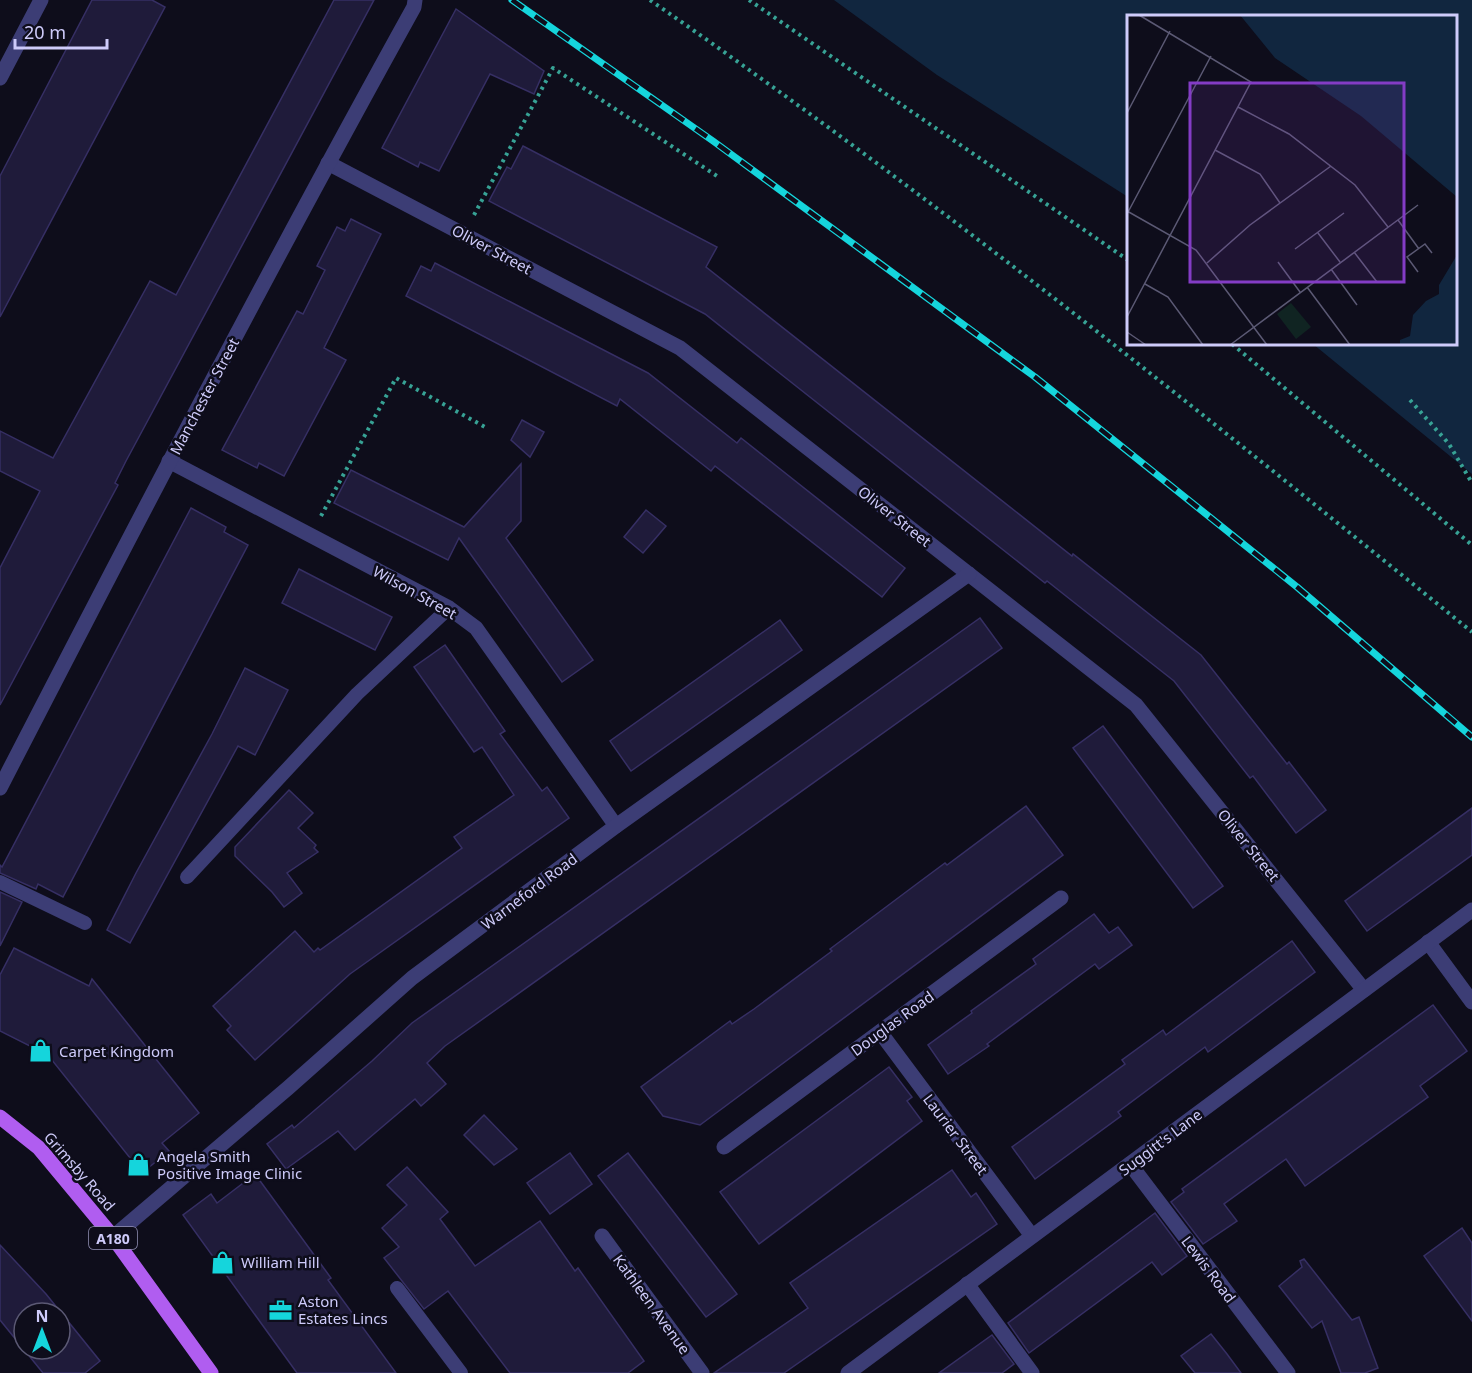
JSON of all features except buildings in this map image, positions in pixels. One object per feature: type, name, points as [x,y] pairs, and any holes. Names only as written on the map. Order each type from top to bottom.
[{"type":"main road","name":"Grimsby Road","points":[[0,1117],[39,1148],[113,1237],[211,1373]]},
{"type":"street","points":[[0,78],[41,0]]},
{"type":"street","name":"Manchester Street","points":[[0,788],[169,461],[414,4]]},
{"type":"street","name":"Oliver Street","points":[[328,163],[680,348],[1136,705],[1364,990]]},
{"type":"street","name":"Wilson Street","points":[[169,461],[449,608],[476,628],[616,826]]},
{"type":"street","name":"Warneford Road","points":[[113,1237],[288,1088],[412,978],[616,826],[969,574]]},
{"type":"street","name":"Douglas Road","points":[[723,1147],[1061,898]]},
{"type":"street","name":"Suggitt's Lane","points":[[848,1373],[1472,910]]},
{"type":"street","points":[[1428,942],[1472,1002]]},
{"type":"street","name":"Laurier Street","points":[[880,1032],[1032,1236]]},
{"type":"street","name":"Lewis Road","points":[[1130,1164],[1288,1373]]},
{"type":"street","name":"Kathleen Avenue","points":[[602,1236],[702,1373]]},
{"type":"street","points":[[967,1284],[1032,1373]]},
{"type":"lane","points":[[187,878],[357,694],[449,608]]},
{"type":"lane","points":[[0,882],[85,922]]},
{"type":"lane","points":[[397,1288],[461,1373]]},
{"type":"path","points":[[650,0],[922,198],[1144,368],[1472,633]]},
{"type":"path","points":[[749,0],[1127,259]]},
{"type":"path","points":[[464,234],[553,68],[720,178]]},
{"type":"path","points":[[1233,345],[1472,544]]},
{"type":"path","points":[[310,535],[396,378],[485,427]]},
{"type":"path","points":[[1410,400],[1449,444],[1472,483]]},
{"type":"water","points":[[834,0],[1472,0],[1472,474],[1314,345],[1457,345],[1457,15],[1127,15],[1127,196],[937,75]]},
{"type":"railway","points":[[512,0],[713,141],[1035,377],[1297,587],[1472,737]]},
{"type":"place","name":"Carpet Kingdom","points":[[41,1051]]},
{"type":"place","name":"Angela Smith Positive Image Clinic","points":[[139,1165]]},
{"type":"place","name":"William Hill","points":[[223,1262]]},
{"type":"place","name":"Aston Estates Lincs","points":[[280,1310]]}]
